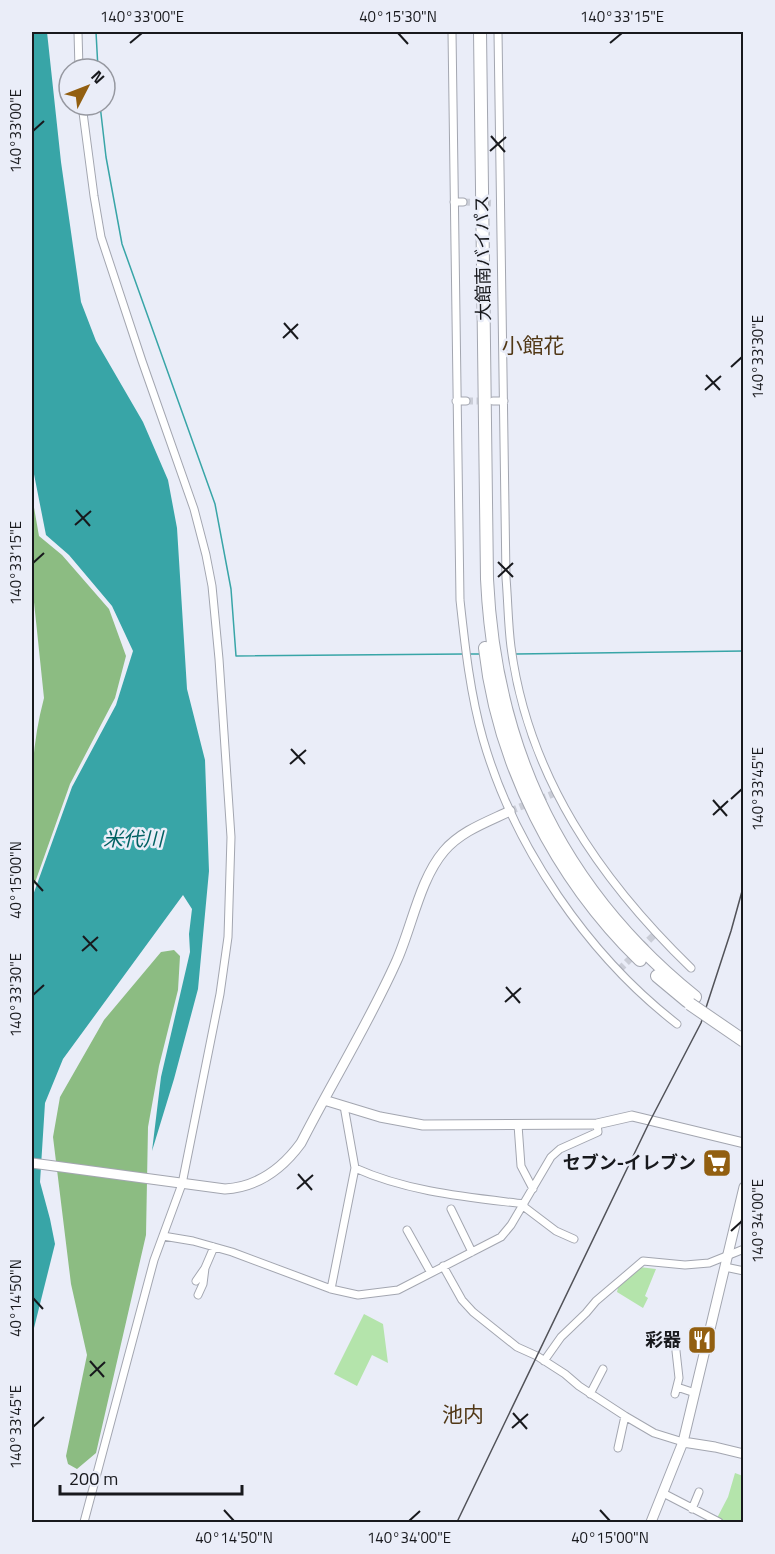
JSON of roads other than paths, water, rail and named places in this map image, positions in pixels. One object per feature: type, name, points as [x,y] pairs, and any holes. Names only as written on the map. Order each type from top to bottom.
[{"type":"highway","name":"大館南バイパス","points":[[480,32],[485,484],[483,579],[492,666],[523,764],[537,799],[559,840],[589,887],[624,931],[692,1001],[738,1033],[744,1042]]},
{"type":"street","points":[[78,32],[79,57]]},
{"type":"street","points":[[452,32],[460,600],[475,709],[483,739],[510,811],[546,875],[585,933],[630,982],[677,1024]]},
{"type":"street","points":[[498,32],[498,203],[506,578],[512,653],[522,705],[555,793],[577,833],[620,892],[655,934],[691,969]]},
{"type":"street","points":[[84,117],[101,237],[194,509],[206,555],[212,586],[219,660],[231,837],[228,937],[220,994],[177,1184],[154,1260],[84,1522]]},
{"type":"street","points":[[454,202],[464,202]]},
{"type":"street","points":[[456,401],[466,401]]},
{"type":"street","points":[[493,401],[504,401]]},
{"type":"street","points":[[32,1162],[177,1184],[235,1188],[265,1178],[277,1170],[301,1143],[364,1028],[397,960],[434,866],[444,851],[469,830],[510,811]]},
{"type":"street","points":[[324,1100],[401,1122],[423,1125],[597,1124],[632,1116],[744,1143]]},
{"type":"street","points":[[331,1289],[355,1167],[344,1106]]},
{"type":"street","points":[[163,1236],[214,1247],[331,1289],[358,1295],[398,1290],[501,1237],[551,1157],[560,1149],[598,1132],[597,1124]]},
{"type":"street","points":[[518,1125],[521,1166],[533,1189]]},
{"type":"street","points":[[355,1167],[375,1177],[407,1186],[523,1205],[556,1231],[574,1239]]},
{"type":"street","points":[[651,1522],[683,1442],[744,1187]]},
{"type":"street","points":[[451,1209],[472,1252]]},
{"type":"street","points":[[407,1230],[431,1273]]},
{"type":"street","points":[[196,1281],[205,1268],[214,1247]]},
{"type":"street","points":[[544,1361],[561,1337],[586,1314],[596,1301],[643,1261],[685,1265],[709,1263],[744,1250]]},
{"type":"street","points":[[443,1266],[462,1300],[473,1312],[517,1347],[544,1361],[625,1416],[654,1433],[683,1442],[744,1454]]},
{"type":"street","points":[[725,1267],[744,1271]]},
{"type":"street","points":[[198,1295],[203,1284],[205,1268]]},
{"type":"street","points":[[676,1351],[679,1378],[676,1391],[695,1393]]},
{"type":"street","points":[[590,1394],[603,1369]]},
{"type":"street","points":[[618,1448],[625,1416]]},
{"type":"street","points":[[692,1509],[699,1492]]},
{"type":"street","points":[[663,1493],[719,1522]]},
{"type":"water","name":"米代川","points":[[32,32],[47,32],[61,162],[81,302],[96,341],[143,422],[168,480],[177,528],[187,689],[205,760],[209,871],[198,989],[152,1151],[161,1077],[190,952],[189,934],[192,909],[183,895],[63,1059],[45,1103],[40,1182],[55,1244],[32,1336],[32,898],[72,787],[116,705],[133,651],[112,606],[69,555],[46,535],[32,464]]},
{"type":"waterway","points":[[96,32],[97,57]]},
{"type":"waterway","points":[[101,117],[106,157],[122,244],[215,504],[231,589],[236,656],[464,654]]},
{"type":"waterway","points":[[516,654],[744,651]]},
{"type":"waterway","points":[[468,654],[482,654]]},
{"type":"tunnel","points":[[463,202],[494,203]]},
{"type":"tunnel","points":[[466,401],[488,401]]},
{"type":"tunnel","points":[[510,811],[555,793]]},
{"type":"tunnel","points":[[619,970],[655,934]]},
{"type":"railway","points":[[457,1522],[650,1121],[701,1023],[744,884]]},
{"type":"place","name":"セブン-イレブン","points":[[717,1163]]},
{"type":"place","name":"彩器","points":[[702,1340]]},
{"type":"district","name":"小館花","points":[[533,346]]},
{"type":"district","name":"池内","points":[[463,1415]]}]
